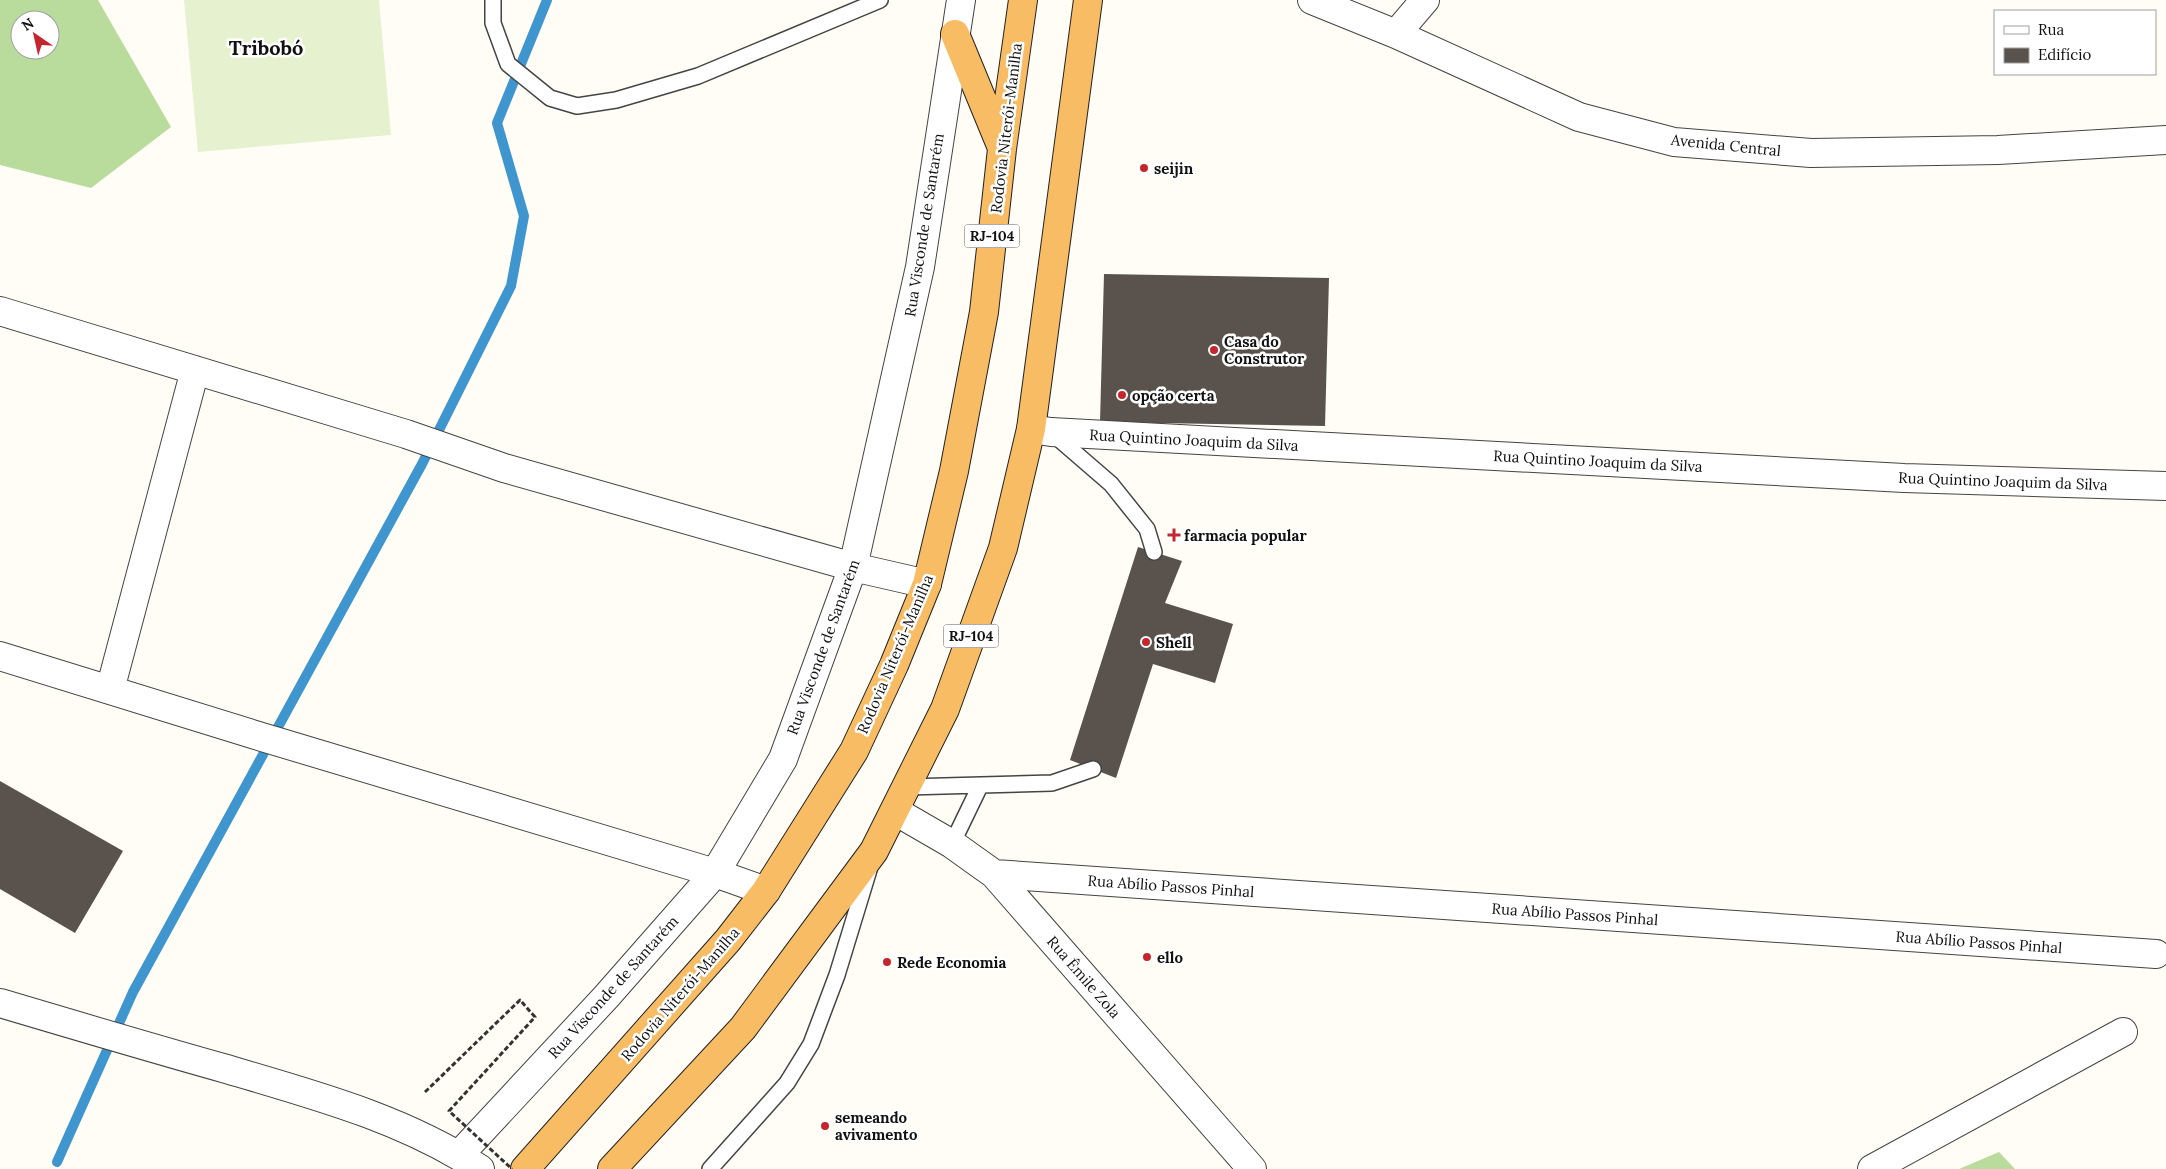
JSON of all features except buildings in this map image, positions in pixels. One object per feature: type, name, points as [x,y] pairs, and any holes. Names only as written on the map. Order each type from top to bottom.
[{"type":"highway","name":"Rodovia Niterói-Manilha","points":[[526,1169],[728,940],[766,891],[854,751],[894,665],[927,584],[954,471],[984,312],[1002,149],[1023,0]]},
{"type":"highway","name":"RJ-104","points":[[612,1169],[743,1028],[874,851],[945,709],[1003,548],[1041,430],[1088,0]]},
{"type":"highway","points":[[955,34],[1002,149]]},
{"type":"street","name":"Rua Visconde de Santarém","points":[[469,1162],[606,997],[715,873],[783,760],[853,567],[920,267],[960,0]]},
{"type":"street","name":"Avenida Central","points":[[1312,0],[1396,34],[1579,117],[1674,142],[1810,153],[1998,150],[2166,140]]},
{"type":"street","points":[[1396,34],[1425,0]]},
{"type":"street","points":[[0,311],[406,434],[504,468],[853,567],[927,584]]},
{"type":"street","points":[[110,690],[195,370]]},
{"type":"street","name":"Rua Quintino Joaquim da Silva","points":[[1041,430],[1904,478],[2166,486]]},
{"type":"street","points":[[0,656],[715,873],[766,891]]},
{"type":"street","name":"Rua Êmile Zola","points":[[894,812],[952,844],[994,874],[1252,1169]]},
{"type":"street","name":"Rua Abílio Passos Pinhal","points":[[994,874],[2156,954]]},
{"type":"street","points":[[0,1004],[299,1090],[378,1116],[469,1162]]},
{"type":"street","points":[[1872,1169],[2123,1032]]},
{"type":"lane","points":[[493,0],[493,23],[508,64],[550,98],[577,106],[616,100],[698,76],[880,0]]},
{"type":"lane","points":[[1041,430],[1111,484],[1147,529],[1154,552]]},
{"type":"lane","points":[[907,787],[1052,783],[1093,770]]},
{"type":"lane","points":[[952,844],[980,786]]},
{"type":"lane","points":[[710,1169],[787,1083],[811,1044],[837,975],[874,851]]},
{"type":"path","points":[[425,1092],[520,1000],[535,1017],[449,1111],[512,1169]]},
{"type":"green space","points":[[0,0],[98,0],[171,127],[91,188],[0,165]]},
{"type":"green space","points":[[184,0],[379,0],[391,135],[198,152]]},
{"type":"green space","points":[[1999,1152],[2015,1169],[1959,1169]]},
{"type":"waterway","points":[[57,1162],[133,992],[422,464],[511,286],[524,216],[497,123],[547,0]]},
{"type":"place","name":"seijin","points":[[1144,168]]},
{"type":"place","name":"Casa do Construtor","points":[[1214,350]]},
{"type":"place","name":"opção certa","points":[[1122,395]]},
{"type":"place","name":"farmacia popular","points":[[1174,535]]},
{"type":"place","name":"Shell","points":[[1146,642]]},
{"type":"place","name":"ello","points":[[1147,957]]},
{"type":"place","name":"Rede Economia","points":[[887,962]]},
{"type":"place","name":"semeando avivamento","points":[[825,1126]]},
{"type":"district","name":"Tribobó","points":[[266,47]]}]
